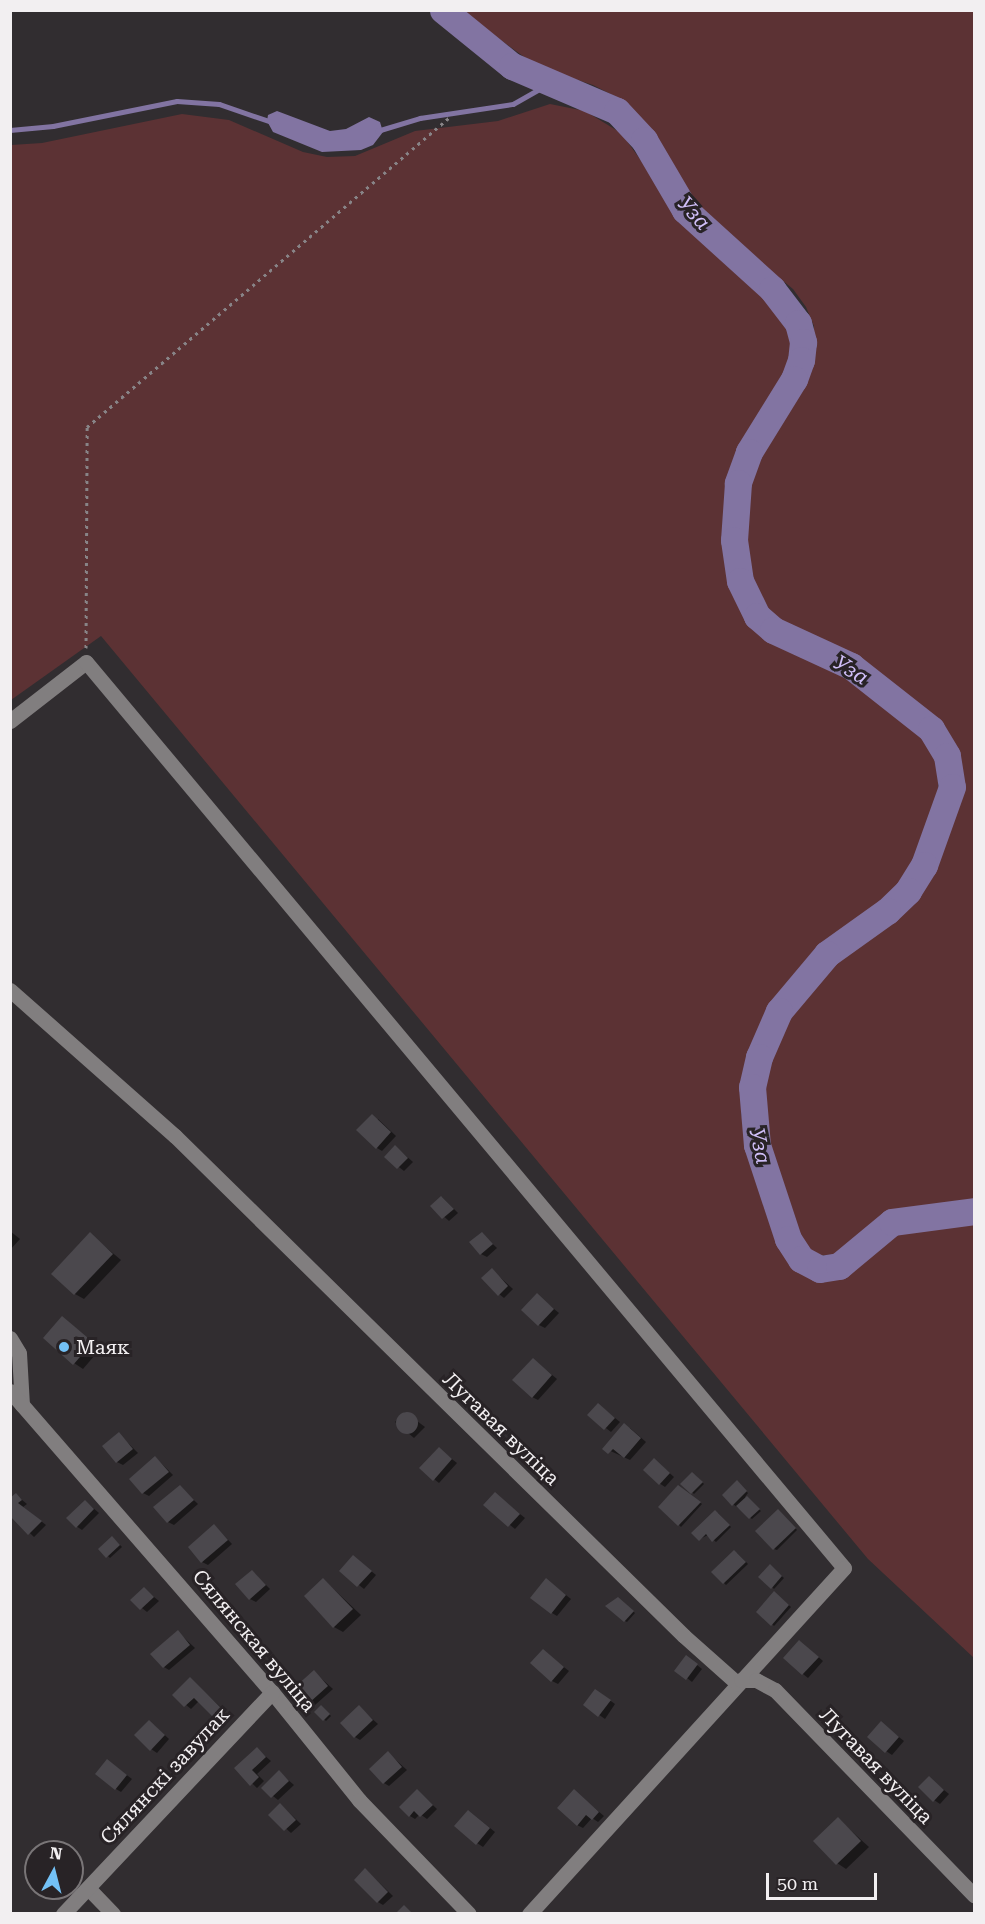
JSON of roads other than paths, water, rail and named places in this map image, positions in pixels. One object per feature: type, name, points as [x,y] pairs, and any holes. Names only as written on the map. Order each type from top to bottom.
[{"type":"street","points":[[10,721],[86,662],[844,1568],[529,1914]]},
{"type":"street","name":"Лугавая вуліца","points":[[10,990],[174,1136],[238,1202],[739,1682],[756,1680],[775,1690],[975,1894]]},
{"type":"street","points":[[10,1338],[19,1353],[22,1405]]},
{"type":"street","name":"Сялянская вуліца","points":[[10,1391],[272,1692],[359,1800],[469,1914]]},
{"type":"street","name":"Сялянскі завулак","points":[[63,1914],[272,1692]]},
{"type":"street","points":[[88,1888],[113,1914]]},
{"type":"waterway","name":"Уза","points":[[443,10],[512,66],[617,111],[644,140],[685,210],[772,289],[798,323],[803,342],[801,360],[794,379],[749,452],[738,483],[734,540],[740,581],[757,616],[773,630],[851,666],[931,729],[947,756],[952,787],[924,865],[908,891],[887,911],[827,954],[779,1011],[759,1057],[752,1087],[757,1145],[788,1239],[801,1259],[820,1269],[839,1266],[892,1222],[974,1211]]},
{"type":"waterway","points":[[377,131],[420,118],[513,104],[550,83]]},
{"type":"waterway","points":[[10,130],[53,126],[177,101],[219,104],[272,122]]},
{"type":"place","name":"Маяк","points":[[64,1347]]}]
